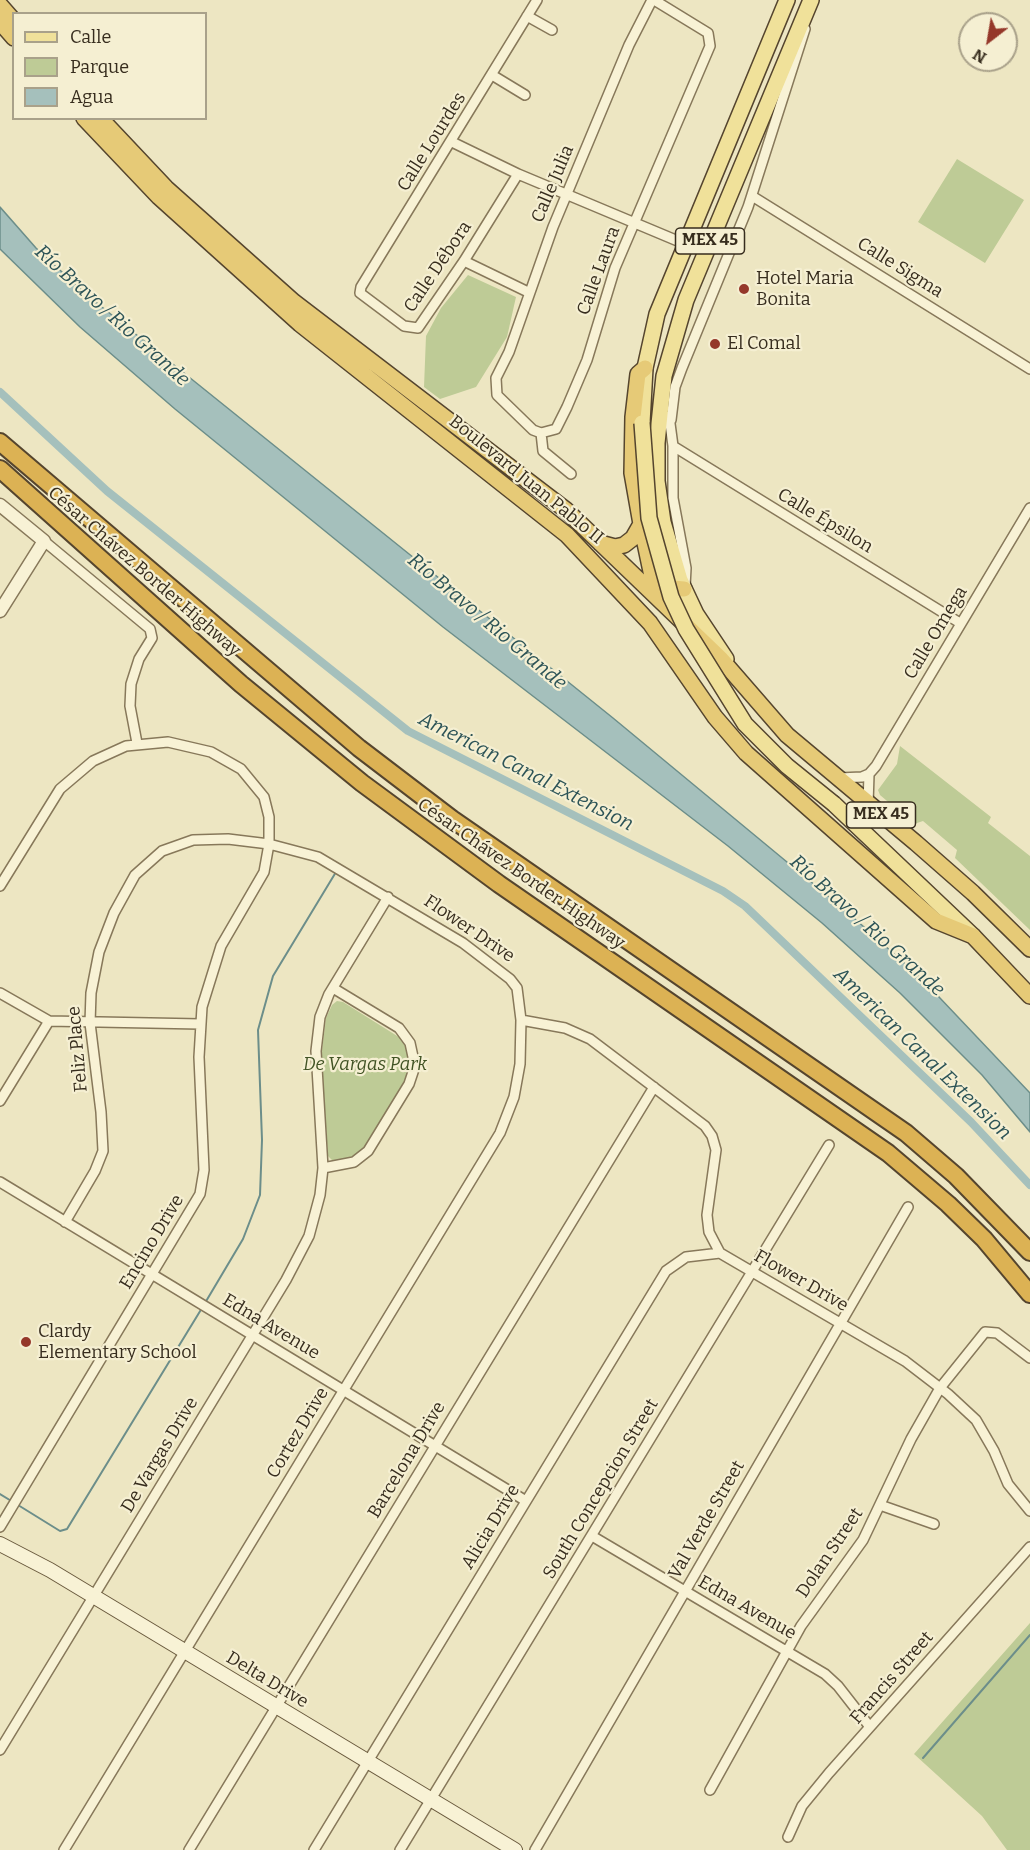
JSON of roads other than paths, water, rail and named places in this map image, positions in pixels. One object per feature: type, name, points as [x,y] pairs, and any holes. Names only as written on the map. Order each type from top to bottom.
[{"type":"highway","points":[[0,5],[12,19]]},
{"type":"highway","points":[[0,22],[12,36]]},
{"type":"highway","name":"Boulevard Juan Pablo II","points":[[86,120],[159,196],[300,324],[567,535],[650,622],[715,717],[746,753],[936,921],[973,936]]},
{"type":"highway","name":"Boulevard Juan Pablo II","points":[[102,120],[166,188],[285,295],[394,381],[566,510],[738,676]]},
{"type":"highway","points":[[645,368],[638,374],[633,417],[632,473],[640,524],[653,581],[660,587],[684,589]]},
{"type":"highway","points":[[0,432],[62,495]]},
{"type":"highway","name":"César Chávez Border Highway","points":[[0,442],[289,690],[412,790],[906,1133],[956,1176],[1030,1252]]},
{"type":"highway","name":"César Chávez Border Highway","points":[[0,469],[241,684],[362,783],[472,865],[841,1119],[910,1171],[984,1239],[1030,1294]]},
{"type":"highway","points":[[0,478],[34,501]]},
{"type":"highway","points":[[599,543],[615,547],[624,545],[633,538],[640,524]]},
{"type":"highway","name":"MEX 45","points":[[738,676],[787,735],[973,893],[1030,949]]},
{"type":"highway","name":"MEX 45","points":[[973,936],[1030,996]]},
{"type":"main road","name":"MEX 45","points":[[788,0],[657,314],[645,368],[642,423],[649,518],[671,597],[686,629],[745,724],[787,766],[834,804],[973,936]]},
{"type":"main road","name":"MEX 45","points":[[738,676],[696,614],[669,548],[657,481],[662,394],[677,324],[811,0]]},
{"type":"main road","name":"Delta Drive","points":[[0,1544],[93,1596],[515,1850]]},
{"type":"street","name":"Calle Lourdes","points":[[367,298],[360,293],[360,287],[452,142],[537,0]]},
{"type":"street","name":"Calle Laura","points":[[541,433],[554,431],[567,407],[586,360],[615,268],[710,46],[708,33],[653,0]]},
{"type":"street","name":"Calle Julia","points":[[541,433],[533,430],[498,395],[495,383],[512,344],[528,291],[567,194],[629,45],[653,0]]},
{"type":"street","points":[[527,16],[552,30]]},
{"type":"street","points":[[684,589],[686,568],[673,498],[671,420],[675,387],[752,196],[805,33],[802,20]]},
{"type":"street","points":[[492,75],[525,95]]},
{"type":"street","points":[[452,142],[518,174],[685,244]]},
{"type":"street","name":"Calle Débora","points":[[367,298],[404,326],[418,328],[464,261],[518,174]]},
{"type":"street","name":"Calle Sigma","points":[[752,196],[1030,369]]},
{"type":"street","points":[[464,261],[528,291]]},
{"type":"street","points":[[662,394],[671,420]]},
{"type":"street","points":[[541,433],[543,452],[571,474]]},
{"type":"street","name":"Calle Épsilon","points":[[673,446],[960,623]]},
{"type":"street","points":[[0,505],[150,629],[150,642],[139,659],[131,684],[130,706],[137,743]]},
{"type":"street","name":"Calle Omega","points":[[870,774],[1030,508]]},
{"type":"street","points":[[0,611],[44,541]]},
{"type":"street","points":[[0,886],[50,803],[70,779],[108,753],[137,743],[168,742],[195,746],[241,769],[264,797],[269,817],[269,844]]},
{"type":"street","points":[[834,776],[853,779],[870,774],[868,805]]},
{"type":"street","name":"Feliz Place","points":[[65,1222],[95,1171],[103,1151],[101,1112],[90,1023],[91,993],[99,952],[124,894],[143,866],[162,852],[193,840],[228,839],[269,844]]},
{"type":"street","name":"Flower Drive","points":[[269,844],[318,857],[464,943],[510,979],[520,999],[521,1020]]},
{"type":"street","name":"Encino Drive","points":[[0,1527],[196,1203],[203,1181],[200,1024],[214,966],[226,937],[259,883],[269,844]]},
{"type":"street","name":"De Vargas Drive","points":[[0,1750],[252,1335],[309,1236],[320,1196],[323,1168],[316,1044],[320,1017],[333,988],[388,897]]},
{"type":"street","points":[[323,1168],[354,1162],[368,1151],[409,1084],[415,1066],[412,1048],[399,1028],[333,988]]},
{"type":"street","points":[[0,993],[50,1021],[200,1024]]},
{"type":"street","points":[[521,1020],[546,1023],[581,1034],[602,1046],[705,1126],[715,1142],[717,1160],[707,1215],[709,1232],[720,1253]]},
{"type":"street","name":"Cortez Drive","points":[[64,1850],[500,1133],[517,1081],[521,1020]]},
{"type":"street","points":[[0,1101],[50,1021]]},
{"type":"street","name":"Barcelona Drive","points":[[189,1850],[654,1087]]},
{"type":"street","name":"South Concepcion Street","points":[[400,1850],[829,1145]]},
{"type":"street","name":"Edna Avenue","points":[[0,1182],[525,1501]]},
{"type":"street","name":"Val Verde Street","points":[[535,1850],[908,1208]]},
{"type":"street","name":"Flower Drive","points":[[720,1253],[905,1361],[940,1388],[976,1420],[990,1443],[1008,1484],[1030,1511]]},
{"type":"street","name":"Alicia Drive","points":[[314,1850],[666,1271],[686,1257],[720,1253]]},
{"type":"street","name":"Dolan Street","points":[[710,1790],[813,1607],[863,1540],[911,1439],[940,1388],[980,1336],[991,1332],[997,1333],[1030,1358]]},
{"type":"street","points":[[880,1505],[934,1524]]},
{"type":"street","name":"Edna Avenue","points":[[592,1536],[825,1674],[838,1686],[870,1727]]},
{"type":"street","name":"Francis Street","points":[[788,1837],[807,1800],[1030,1547]]},
{"type":"water","name":"Río Bravo / Rio Grande","points":[[0,207],[36,248],[87,295],[613,718],[845,910],[921,978],[1030,1093],[1030,1132],[982,1075],[900,993],[822,923],[728,846],[443,627],[175,409],[80,327],[0,249]]},
{"type":"waterway","name":"American Canal Extension","points":[[0,392],[107,491],[408,731],[723,891],[745,906],[971,1122],[1030,1185]]},
{"type":"waterway","points":[[205,1303],[243,1239],[260,1195],[262,1140],[258,1030],[273,976],[336,872]]},
{"type":"waterway","points":[[18,1505],[60,1531],[67,1529],[202,1308]]},
{"type":"waterway","points":[[0,1494],[13,1502]]},
{"type":"waterway","points":[[923,1758],[1030,1635]]},
{"type":"place","name":"Hotel Maria Bonita","points":[[744,289]]},
{"type":"place","name":"El Comal","points":[[715,344]]},
{"type":"place","name":"Clardy Elementary School","points":[[26,1342]]},
{"type":"park label","name":"De Vargas Park","points":[[365,1065]]}]
